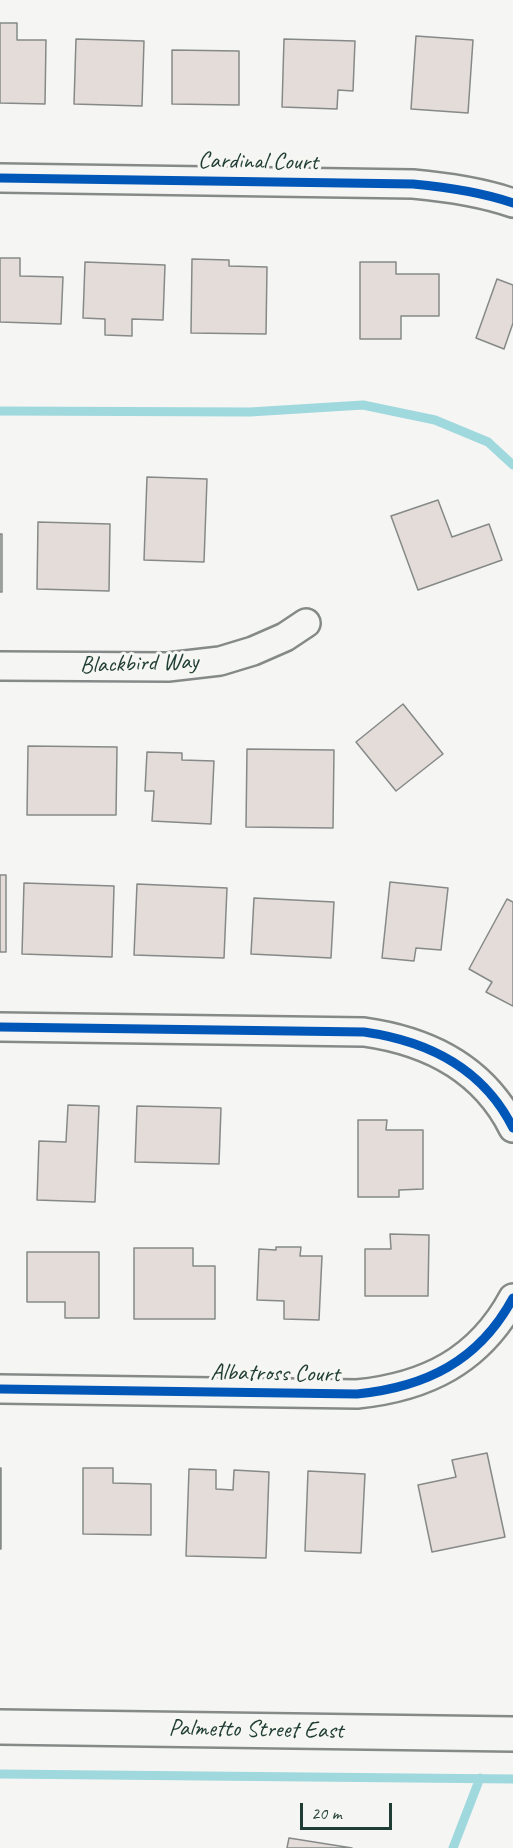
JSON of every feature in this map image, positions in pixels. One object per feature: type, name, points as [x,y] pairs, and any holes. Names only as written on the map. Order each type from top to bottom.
[{"type":"main road","name":"Palmetto Street East","points":[[0,1727],[513,1734]]},
{"type":"street","name":"Cardinal Court","points":[[0,178],[413,184],[442,187],[513,203]]},
{"type":"street","name":"Blackbird Way","points":[[0,666],[168,668],[220,661],[253,651],[285,637],[306,623]]},
{"type":"street","points":[[0,1027],[353,1032],[393,1036],[421,1045],[447,1058],[471,1075],[492,1095],[513,1128]]},
{"type":"street","name":"Albatross Court","points":[[0,1389],[357,1394],[386,1391],[441,1372],[465,1356],[486,1336],[505,1313],[513,1298]]},
{"type":"building","points":[[0,23],[17,23],[17,40],[46,40],[45,104],[0,103]]},
{"type":"building","points":[[416,36],[473,40],[468,113],[411,109]]},
{"type":"building","points":[[76,39],[144,41],[142,106],[74,104]]},
{"type":"building","points":[[284,39],[355,41],[353,91],[338,90],[337,109],[282,107]]},
{"type":"building","points":[[172,50],[239,51],[239,105],[172,104]]},
{"type":"building","points":[[0,258],[20,258],[20,276],[63,277],[61,324],[0,322]]},
{"type":"building","points":[[192,259],[229,260],[229,266],[267,267],[266,334],[191,333]]},
{"type":"building","points":[[85,262],[165,265],[163,320],[132,319],[132,336],[105,335],[105,319],[83,318]]},
{"type":"building","points":[[360,262],[396,262],[396,274],[439,274],[439,316],[401,316],[401,339],[360,339]]},
{"type":"building","points":[[497,279],[513,285],[513,323],[504,349],[476,338]]},
{"type":"building","points":[[147,477],[207,479],[204,562],[144,560]]},
{"type":"building","points":[[438,500],[452,537],[489,524],[502,560],[418,590],[391,516]]},
{"type":"building","points":[[38,522],[110,524],[109,591],[37,589]]},
{"type":"building","points":[[0,534],[2,534],[2,592],[0,592]]},
{"type":"building","points":[[403,704],[443,754],[396,791],[356,742]]},
{"type":"building","points":[[28,746],[117,747],[116,815],[27,815]]},
{"type":"building","points":[[247,749],[334,750],[333,828],[246,827]]},
{"type":"building","points":[[147,752],[182,753],[182,760],[214,761],[211,824],[152,821],[154,791],[145,791]]},
{"type":"building","points":[[0,875],[6,875],[6,952],[0,952]]},
{"type":"building","points":[[390,882],[448,888],[441,950],[416,948],[414,961],[382,958]]},
{"type":"building","points":[[24,883],[114,886],[112,957],[22,954]]},
{"type":"building","points":[[137,884],[227,888],[224,958],[134,955]]},
{"type":"building","points":[[254,898],[334,902],[331,958],[251,954]]},
{"type":"building","points":[[507,899],[513,902],[513,1006],[486,992],[492,982],[469,969]]},
{"type":"building","points":[[68,1105],[99,1106],[95,1202],[37,1200],[39,1141],[66,1142]]},
{"type":"building","points":[[137,1106],[221,1108],[219,1164],[135,1162]]},
{"type":"building","points":[[358,1120],[387,1120],[386,1130],[423,1130],[423,1189],[399,1190],[399,1197],[358,1197]]},
{"type":"building","points":[[390,1234],[429,1235],[428,1296],[365,1296],[365,1249],[391,1249]]},
{"type":"building","points":[[276,1247],[301,1247],[300,1256],[322,1256],[319,1320],[284,1319],[284,1301],[257,1300],[259,1249],[276,1250]]},
{"type":"building","points":[[134,1248],[193,1248],[193,1266],[215,1266],[215,1319],[134,1319]]},
{"type":"building","points":[[27,1252],[99,1252],[99,1318],[65,1318],[65,1302],[27,1302]]},
{"type":"building","points":[[487,1453],[505,1537],[432,1552],[418,1485],[456,1477],[452,1460]]},
{"type":"building","points":[[1,1468],[1,1549],[0,1549]]},
{"type":"building","points":[[83,1468],[113,1468],[113,1483],[151,1484],[151,1535],[83,1534]]},
{"type":"building","points":[[189,1469],[216,1470],[216,1489],[233,1490],[234,1470],[269,1472],[266,1558],[186,1556]]},
{"type":"building","points":[[308,1471],[365,1474],[361,1553],[305,1551]]},
{"type":"building","points":[[289,1838],[352,1848],[287,1848]]},
{"type":"waterway","points":[[0,411],[250,412],[363,405],[435,420],[488,442],[513,465]]},
{"type":"waterway","points":[[0,1774],[513,1779]]},
{"type":"waterway","points":[[453,1848],[480,1778]]},
{"type":"cycle path","points":[[0,178],[413,184],[463,191],[513,203]]},
{"type":"cycle path","points":[[0,1027],[364,1032],[388,1036],[431,1051],[470,1074],[501,1107],[513,1128]]},
{"type":"cycle path","points":[[0,1389],[357,1394],[382,1390],[428,1377],[467,1354],[484,1339],[513,1298]]}]
